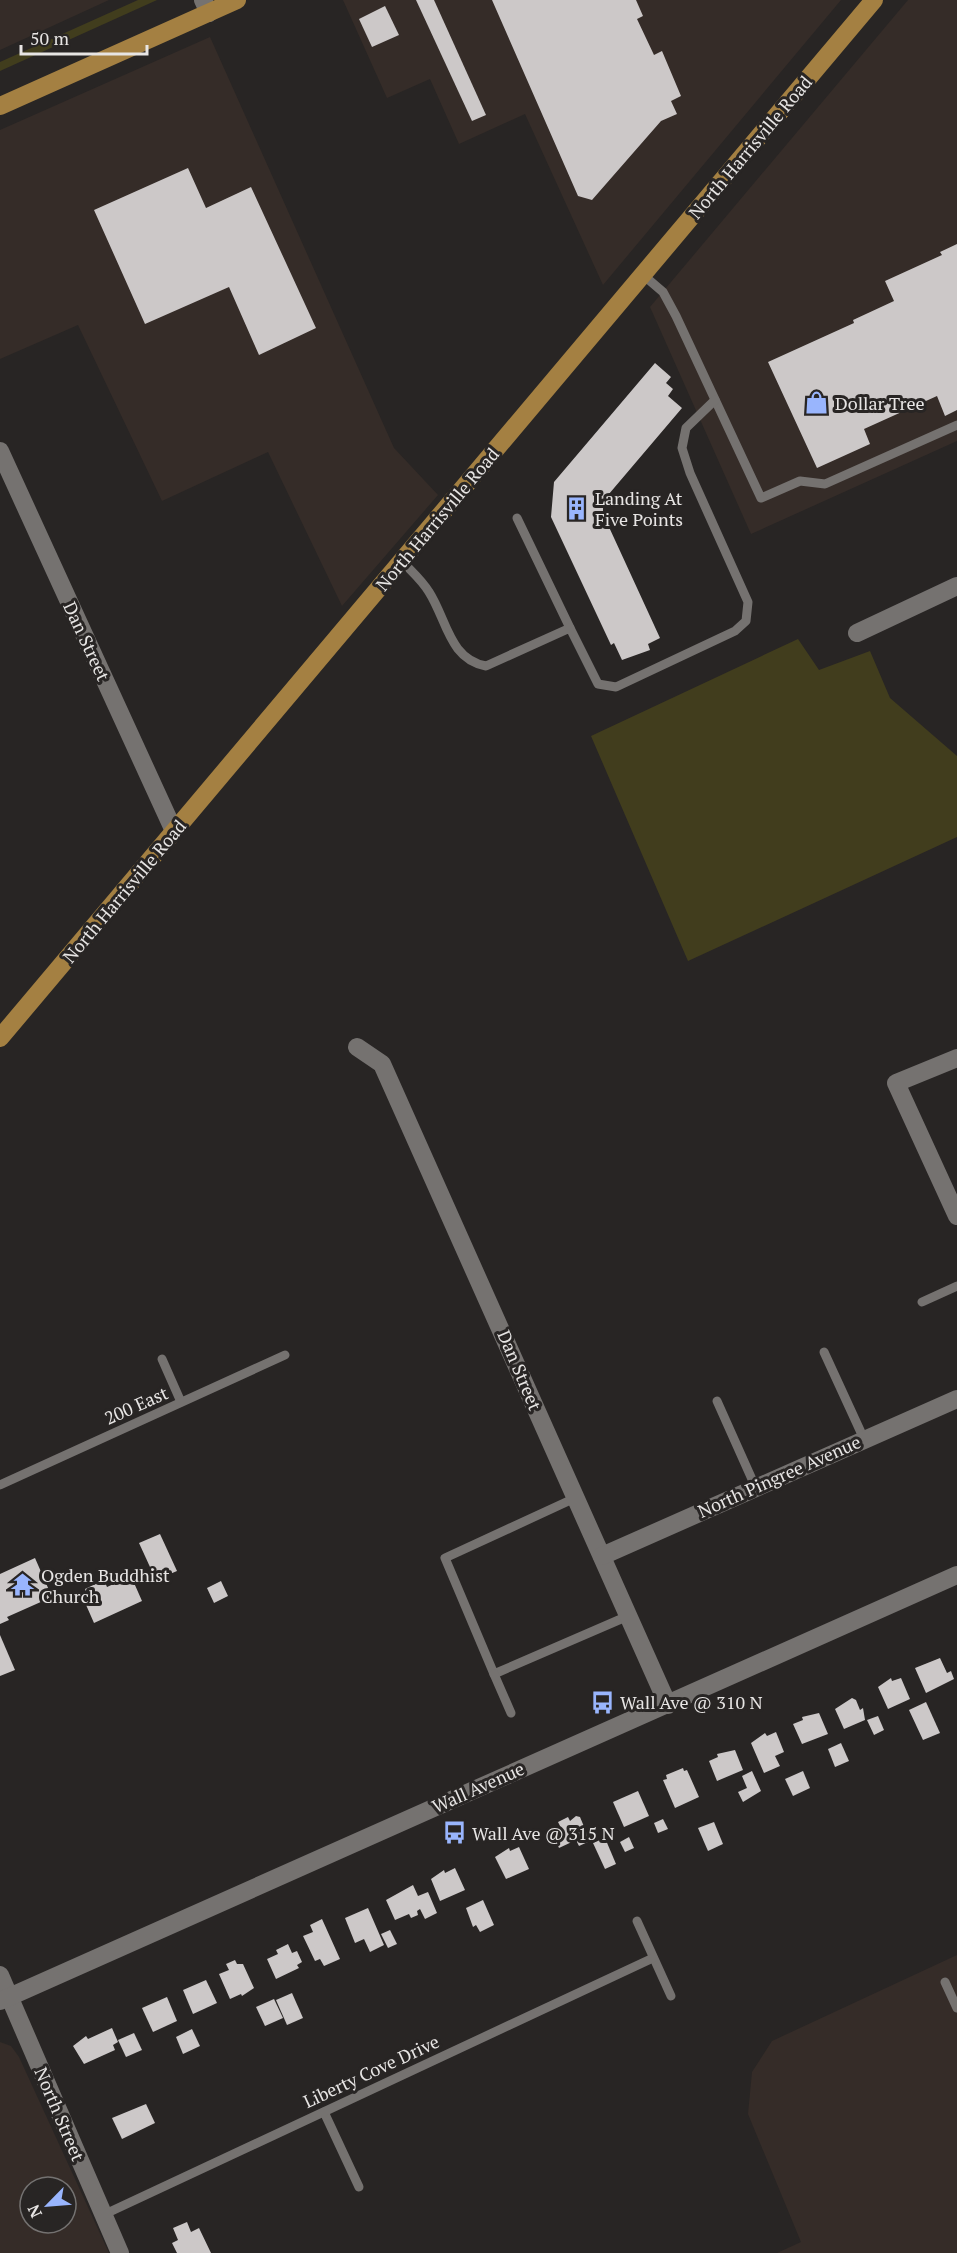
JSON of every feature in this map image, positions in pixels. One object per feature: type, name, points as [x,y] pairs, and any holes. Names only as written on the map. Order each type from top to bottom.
[{"type":"main road","points":[[0,106],[206,6],[237,0]]},
{"type":"main road","name":"North Harrisville Road","points":[[0,1038],[874,0]]},
{"type":"street","name":"Dan Street","points":[[0,451],[174,831]]},
{"type":"street","points":[[857,633],[957,586]]},
{"type":"street","name":"Dan Street","points":[[357,1047],[382,1064],[668,1705]]},
{"type":"street","points":[[957,1058],[896,1083],[957,1216]]},
{"type":"street","name":"North Pingree Avenue","points":[[602,1556],[755,1486],[957,1399]]},
{"type":"street","name":"Wall Avenue","points":[[5,1999],[957,1575]]},
{"type":"street","name":"North Street","points":[[0,1975],[5,1999],[120,2253]]},
{"type":"lane","points":[[642,274],[663,292],[761,498],[800,481],[825,484],[957,425]]},
{"type":"lane","points":[[517,518],[598,684],[616,687],[735,631],[746,621],[748,602],[690,473],[682,448],[686,428],[715,400]]},
{"type":"lane","points":[[401,560],[428,591],[460,654],[475,664],[486,666],[570,628]]},
{"type":"lane","points":[[922,1302],[957,1286]]},
{"type":"lane","points":[[824,1352],[864,1438]]},
{"type":"lane","name":"200 East","points":[[0,1485],[285,1355]]},
{"type":"lane","points":[[162,1359],[181,1402]]},
{"type":"lane","points":[[717,1401],[755,1486]]},
{"type":"lane","points":[[511,1713],[445,1558],[575,1498]]},
{"type":"lane","points":[[494,1674],[628,1616]]},
{"type":"lane","points":[[637,1921],[671,1996]]},
{"type":"lane","name":"Liberty Cove Drive","points":[[103,2215],[654,1958]]},
{"type":"lane","points":[[945,1982],[957,2008]]},
{"type":"lane","points":[[324,2112],[360,2187]]},
{"type":"shaded area","points":[[0,0],[109,0],[0,50]]},
{"type":"shaded area","points":[[138,0],[157,0],[0,71],[0,62]]},
{"type":"shaded area","points":[[343,0],[841,0],[603,285],[525,114],[459,144],[430,79],[387,98]]},
{"type":"shaded area","points":[[908,0],[957,0],[957,441],[751,534],[650,307]]},
{"type":"shaded area","points":[[210,37],[394,448],[438,495],[342,606],[268,452],[162,501],[78,325],[0,359],[0,130]]},
{"type":"shaded area","points":[[798,639],[819,670],[870,651],[890,698],[957,756],[957,837],[688,961],[591,736]]},
{"type":"shaded area","points":[[957,1955],[957,2253],[777,2253],[801,2242],[748,2114],[752,2072],[772,2041]]},
{"type":"shaded area","points":[[0,2042],[11,2046],[19,2057],[73,2175],[18,2175],[18,2235],[78,2235],[78,2185],[109,2253],[0,2253]]},
{"type":"building","points":[[416,0],[434,0],[486,115],[472,121]]},
{"type":"building","points":[[492,0],[636,0],[643,16],[637,19],[654,55],[662,51],[681,96],[671,101],[677,114],[661,121],[592,200],[578,196]]},
{"type":"building","points":[[385,6],[399,35],[372,47],[359,19]]},
{"type":"building","points":[[188,168],[206,208],[251,187],[316,328],[259,355],[229,287],[145,324],[94,210]]},
{"type":"building","points":[[957,244],[957,410],[945,416],[937,396],[864,429],[870,444],[817,468],[768,362],[854,323],[853,320],[894,301],[885,281],[942,255],[940,252]]},
{"type":"building","name":"Landing At Five Points","points":[[655,363],[671,377],[666,383],[673,389],[668,396],[682,408],[603,501],[603,514],[660,638],[648,644],[650,650],[622,660],[614,643],[611,645],[551,517],[554,482]]},
{"type":"building","points":[[160,1534],[177,1571],[156,1580],[139,1543]]},
{"type":"building","name":"Ogden Buddhist Church","points":[[35,1558],[52,1597],[7,1617],[9,1620],[0,1624],[0,1574]]},
{"type":"building","points":[[131,1576],[142,1601],[94,1623],[83,1598],[88,1596],[85,1589],[104,1580],[107,1587]]},
{"type":"building","points":[[221,1581],[228,1596],[214,1603],[207,1588]]},
{"type":"building","name":"Ogden Buddhist Church","points":[[0,1635],[15,1670],[0,1676]]},
{"type":"building","points":[[940,1658],[947,1673],[951,1671],[954,1679],[926,1693],[915,1668]]},
{"type":"building","points":[[891,1678],[892,1681],[901,1678],[910,1699],[888,1709],[878,1687]]},
{"type":"building","points":[[852,1698],[856,1700],[860,1710],[863,1708],[865,1720],[844,1729],[835,1709]]},
{"type":"building","points":[[926,1702],[940,1733],[923,1740],[909,1710]]},
{"type":"building","points":[[819,1713],[828,1734],[802,1744],[793,1724],[803,1720],[802,1717]]},
{"type":"building","points":[[878,1716],[884,1730],[874,1735],[867,1720]]},
{"type":"building","points":[[776,1732],[784,1752],[775,1756],[780,1766],[764,1773],[751,1743],[765,1733],[767,1736]]},
{"type":"building","points":[[841,1743],[849,1761],[835,1767],[828,1749]]},
{"type":"building","points":[[735,1750],[743,1770],[717,1781],[709,1761],[718,1757],[717,1754]]},
{"type":"building","points":[[683,1768],[684,1771],[687,1770],[699,1797],[675,1808],[663,1780],[667,1779],[666,1775]]},
{"type":"building","points":[[752,1771],[761,1791],[743,1802],[738,1792],[747,1788],[742,1776]]},
{"type":"building","points":[[803,1771],[810,1788],[793,1796],[785,1779]]},
{"type":"building","points":[[638,1791],[649,1816],[624,1827],[613,1802]]},
{"type":"building","points":[[576,1816],[580,1817],[590,1841],[579,1846],[576,1840],[559,1848],[551,1830],[560,1826],[558,1822],[568,1817],[570,1821]]},
{"type":"building","points":[[663,1819],[668,1829],[658,1833],[654,1823]]},
{"type":"building","points":[[714,1822],[723,1844],[708,1851],[698,1828]]},
{"type":"building","points":[[629,1837],[634,1848],[625,1852],[620,1842]]},
{"type":"building","points":[[605,1838],[616,1864],[605,1869],[593,1843]]},
{"type":"building","points":[[519,1847],[529,1869],[506,1879],[495,1857],[509,1848],[510,1851]]},
{"type":"building","points":[[455,1868],[465,1890],[440,1901],[431,1879],[444,1870],[445,1873]]},
{"type":"building","points":[[413,1885],[418,1896],[428,1892],[437,1913],[425,1919],[420,1909],[417,1911],[418,1915],[411,1918],[409,1914],[395,1920],[386,1900]]},
{"type":"building","points":[[483,1900],[494,1925],[480,1932],[476,1925],[473,1927],[466,1908]]},
{"type":"building","points":[[368,1908],[384,1945],[370,1952],[364,1939],[355,1943],[345,1918]]},
{"type":"building","points":[[322,1919],[340,1959],[324,1966],[320,1959],[315,1961],[303,1936],[313,1932],[310,1925]]},
{"type":"building","points":[[390,1930],[397,1944],[388,1948],[381,1934]]},
{"type":"building","points":[[288,1944],[292,1953],[297,1951],[302,1962],[297,1965],[299,1968],[276,1979],[267,1959],[278,1954],[276,1950]]},
{"type":"building","points":[[235,1960],[237,1964],[243,1964],[254,1988],[242,1996],[241,1994],[230,1999],[219,1974],[229,1970],[226,1964]]},
{"type":"building","points":[[206,1980],[217,2003],[193,2014],[183,1990]]},
{"type":"building","points":[[292,1993],[303,2018],[287,2025],[276,2000]]},
{"type":"building","points":[[167,1997],[177,2021],[153,2032],[142,2008]]},
{"type":"building","points":[[274,1999],[283,2018],[265,2026],[256,2007]]},
{"type":"building","points":[[112,2028],[118,2042],[113,2045],[115,2050],[84,2064],[73,2046],[86,2036],[88,2039]]},
{"type":"building","points":[[192,2029],[200,2046],[183,2054],[176,2037]]},
{"type":"building","points":[[134,2033],[142,2050],[126,2057],[118,2040]]},
{"type":"building","points":[[146,2104],[155,2123],[122,2139],[112,2118]]},
{"type":"building","points":[[187,2222],[191,2232],[199,2228],[211,2253],[177,2253],[172,2243],[178,2240],[173,2228]]},
{"type":"place","name":"Dollar Tree","points":[[817,403]]},
{"type":"place","name":"Landing At Five Points","points":[[577,508]]},
{"type":"place","name":"Ogden Buddhist Church","points":[[23,1585]]},
{"type":"place","name":"Wall Ave @ 310 N","points":[[602,1702]]},
{"type":"place","name":"Wall Ave @ 315 N","points":[[454,1833]]}]
